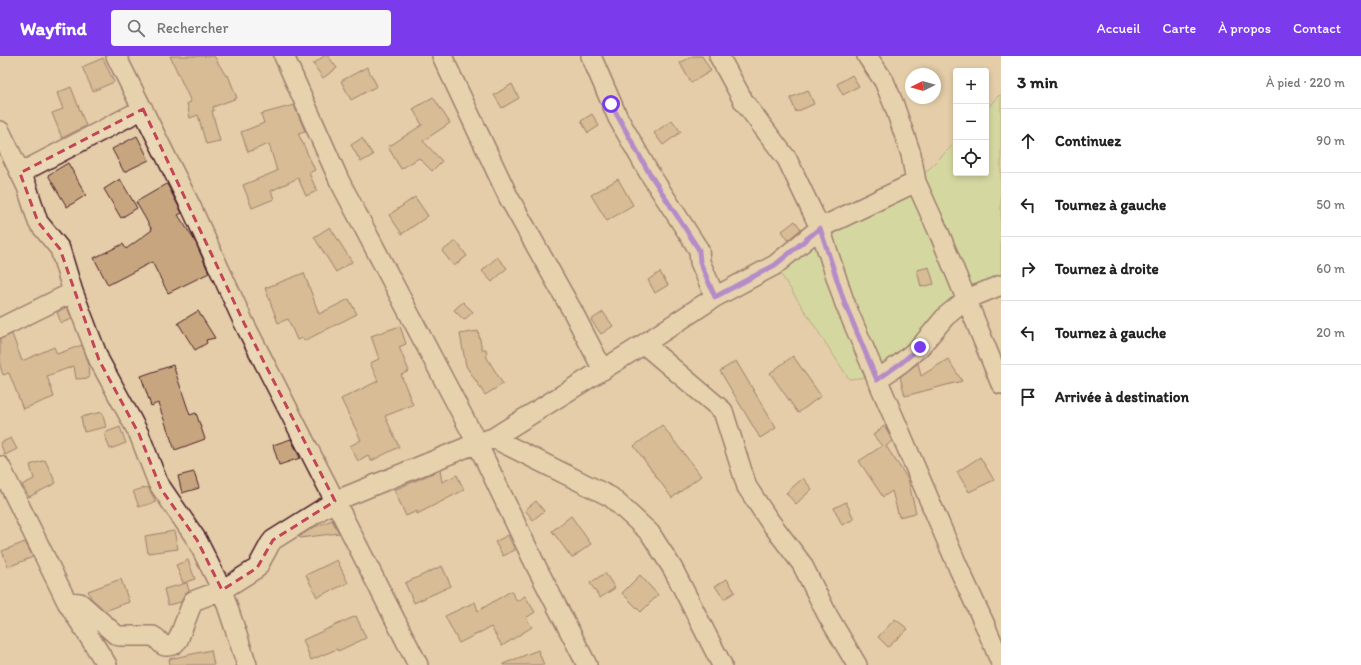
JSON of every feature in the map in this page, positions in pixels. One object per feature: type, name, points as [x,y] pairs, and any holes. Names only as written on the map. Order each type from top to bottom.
[{"type":"street","points":[[116,56],[192,209],[244,323],[418,665]]},
{"type":"street","points":[[284,56],[339,180],[485,440],[536,566],[587,665]]},
{"type":"street","points":[[442,56],[509,198],[573,312],[603,370]]},
{"type":"street","points":[[591,56],[618,118],[648,171],[699,250],[700,262],[715,297]]},
{"type":"street","points":[[719,56],[744,102],[788,159],[820,228],[845,304],[877,380],[1001,663]]},
{"type":"street","points":[[867,56],[884,81],[894,105],[910,154],[916,182],[967,299],[1001,384]]},
{"type":"street","points":[[20,173],[143,109]]},
{"type":"street","points":[[0,130],[27,187],[38,222],[60,249],[99,360],[139,434],[158,484],[197,540],[222,590],[247,665]]},
{"type":"street","points":[[67,602],[80,603],[114,634],[119,636],[152,636],[156,638],[160,644],[166,647],[173,645],[178,640],[193,601],[222,590],[257,568],[273,540],[335,501],[485,440],[603,370],[715,297],[775,265],[820,228],[916,182]]},
{"type":"street","points":[[877,380],[920,347],[946,316],[967,299],[1001,285]]},
{"type":"street","points":[[0,328],[74,292]]},
{"type":"street","points":[[644,344],[718,405],[723,411],[747,487],[768,519],[802,564],[828,616],[857,665]]},
{"type":"street","points":[[485,440],[611,497],[650,532],[674,569],[722,665]]},
{"type":"street","points":[[0,466],[67,602],[107,665]]},
{"type":"highlighted area","points":[[143,109],[244,323],[335,501],[273,540],[257,568],[222,590],[197,540],[161,489],[139,434],[99,360],[60,249],[38,222],[20,173]]},
{"type":"green space","points":[[1001,95],[1001,283],[876,376],[849,379],[775,265],[916,182],[953,145],[953,176],[989,176],[989,106],[998,96]]},
{"type":"building","points":[[170,56],[214,56],[226,76],[228,75],[237,98],[213,107],[214,111],[212,111],[220,141],[206,144],[198,115],[190,118],[187,103],[191,102]]},
{"type":"building","points":[[324,56],[328,56],[337,68],[323,78],[313,64]]},
{"type":"building","points":[[693,56],[702,56],[711,71],[691,83],[680,63]]},
{"type":"building","points":[[103,58],[114,82],[93,91],[82,67]]},
{"type":"building","points":[[367,67],[377,86],[351,100],[341,81]]},
{"type":"building","points":[[852,75],[859,86],[843,95],[837,84]]},
{"type":"building","points":[[512,84],[519,98],[502,108],[494,95]]},
{"type":"building","points":[[71,87],[86,126],[62,138],[52,113],[63,109],[57,93]]},
{"type":"building","points":[[808,90],[814,104],[796,112],[790,98]]},
{"type":"building","points":[[433,97],[450,123],[423,141],[442,161],[432,171],[419,158],[401,169],[388,147],[422,125],[413,109]]},
{"type":"building","points":[[294,105],[305,131],[298,133],[315,170],[309,173],[317,191],[306,196],[298,178],[271,191],[274,199],[252,208],[243,185],[277,171],[269,144],[248,152],[241,132],[264,123],[261,114]]},
{"type":"building","points":[[592,114],[599,126],[588,133],[581,121]]},
{"type":"building","points":[[672,120],[681,132],[663,145],[654,133]]},
{"type":"building","points":[[137,136],[149,160],[124,172],[112,149]]},
{"type":"building","points":[[362,138],[373,155],[361,162],[351,145]]},
{"type":"building","points":[[68,163],[86,195],[67,207],[48,175]]},
{"type":"building","points":[[120,179],[137,208],[121,218],[104,189]]},
{"type":"building","points":[[618,179],[633,205],[607,221],[591,195]]},
{"type":"building","points":[[167,184],[182,213],[178,215],[195,241],[209,273],[168,293],[152,262],[108,285],[94,258],[123,244],[126,249],[152,230],[136,202]]},
{"type":"building","points":[[415,197],[428,216],[402,234],[389,215]]},
{"type":"building","points":[[795,221],[801,229],[788,240],[782,231]]},
{"type":"building","points":[[330,227],[352,262],[336,272],[314,237]]},
{"type":"building","points":[[456,241],[467,256],[454,266],[442,251]]},
{"type":"building","points":[[497,257],[507,268],[492,282],[482,271]]},
{"type":"building","points":[[929,267],[934,284],[921,287],[917,270]]},
{"type":"building","points":[[660,272],[668,285],[655,293],[648,280]]},
{"type":"building","points":[[304,273],[319,314],[349,299],[357,314],[304,341],[303,338],[297,340],[288,319],[278,323],[265,288]]},
{"type":"building","points":[[463,302],[473,312],[464,320],[454,310]]},
{"type":"building","points":[[67,307],[72,319],[61,323],[57,312]]},
{"type":"building","points":[[198,311],[215,338],[206,340],[207,343],[195,350],[178,323]]},
{"type":"building","points":[[603,312],[613,326],[601,334],[591,320]]},
{"type":"building","points":[[400,326],[406,344],[399,347],[409,371],[401,375],[413,405],[385,416],[399,447],[371,461],[368,455],[358,461],[350,446],[361,440],[341,399],[378,381],[370,363],[379,359],[371,336]]},
{"type":"building","points":[[478,331],[482,349],[486,349],[487,358],[503,384],[485,395],[466,366],[460,334]]},
{"type":"building","points":[[12,334],[22,361],[54,347],[57,354],[82,345],[88,361],[89,378],[76,379],[74,366],[47,376],[54,397],[23,409],[9,373],[3,375],[0,366],[0,339]]},
{"type":"building","points":[[793,356],[821,396],[798,413],[770,373]]},
{"type":"building","points":[[948,359],[962,381],[905,396],[900,377],[918,363],[921,376]]},
{"type":"building","points":[[736,361],[776,428],[760,438],[720,371]]},
{"type":"building","points":[[173,365],[190,415],[196,413],[205,439],[175,450],[158,403],[151,406],[141,376]]},
{"type":"building","points":[[102,412],[106,427],[84,432],[81,417]]},
{"type":"building","points":[[662,425],[701,476],[672,498],[634,446]]},
{"type":"building","points":[[884,426],[892,441],[886,446],[908,479],[916,513],[899,517],[892,491],[883,497],[859,461],[882,446],[873,435]]},
{"type":"building","points":[[120,427],[126,443],[110,449],[104,433]]},
{"type":"building","points":[[11,438],[17,449],[5,455],[0,443]]},
{"type":"building","points":[[291,439],[300,458],[279,465],[273,445]]},
{"type":"building","points":[[980,457],[994,480],[969,492],[957,472]]},
{"type":"building","points":[[45,460],[56,483],[29,497],[22,485],[34,479],[30,465]]},
{"type":"building","points":[[440,470],[442,482],[457,475],[464,490],[417,514],[417,511],[406,516],[394,490]]},
{"type":"building","points":[[194,472],[199,488],[182,493],[178,476]]},
{"type":"building","points":[[803,478],[812,489],[796,504],[786,493]]},
{"type":"building","points":[[148,487],[156,502],[139,507],[133,491]]},
{"type":"building","points":[[536,501],[544,511],[533,520],[525,510]]},
{"type":"building","points":[[846,502],[854,519],[842,525],[834,508]]},
{"type":"building","points":[[571,516],[591,544],[572,558],[552,531]]},
{"type":"building","points":[[332,520],[339,533],[299,537],[312,528]]},
{"type":"building","points":[[174,531],[178,549],[148,553],[145,536]]},
{"type":"building","points":[[508,535],[515,550],[503,556],[495,542]]},
{"type":"building","points":[[25,542],[33,557],[8,567],[2,551]]},
{"type":"building","points":[[188,560],[195,579],[183,583],[176,565]]},
{"type":"building","points":[[337,560],[348,583],[317,597],[306,575]]},
{"type":"building","points":[[442,566],[451,586],[414,603],[405,583]]},
{"type":"building","points":[[605,573],[615,588],[600,598],[590,583]]},
{"type":"building","points":[[640,575],[658,595],[641,612],[622,593]]},
{"type":"building","points":[[121,579],[129,602],[105,611],[91,598],[88,591]]},
{"type":"building","points":[[727,579],[735,592],[724,599],[715,586]]},
{"type":"building","points":[[187,583],[189,591],[185,593],[181,602],[168,605],[164,589]]},
{"type":"building","points":[[511,591],[517,601],[525,596],[535,612],[526,618],[532,627],[502,646],[491,627],[459,643],[445,616],[475,602],[478,611]]},
{"type":"building","points":[[356,616],[366,638],[338,651],[337,649],[311,660],[303,640]]},
{"type":"building","points":[[895,619],[908,629],[888,647],[878,637]]},
{"type":"building","points":[[211,650],[214,665],[170,665],[169,659]]},
{"type":"building","points":[[538,650],[544,665],[503,665],[503,664]]},
{"type":"route","points":[[611,104],[648,171],[699,250],[700,262],[715,297],[775,265],[820,228],[845,304],[877,380],[920,347]]}]
